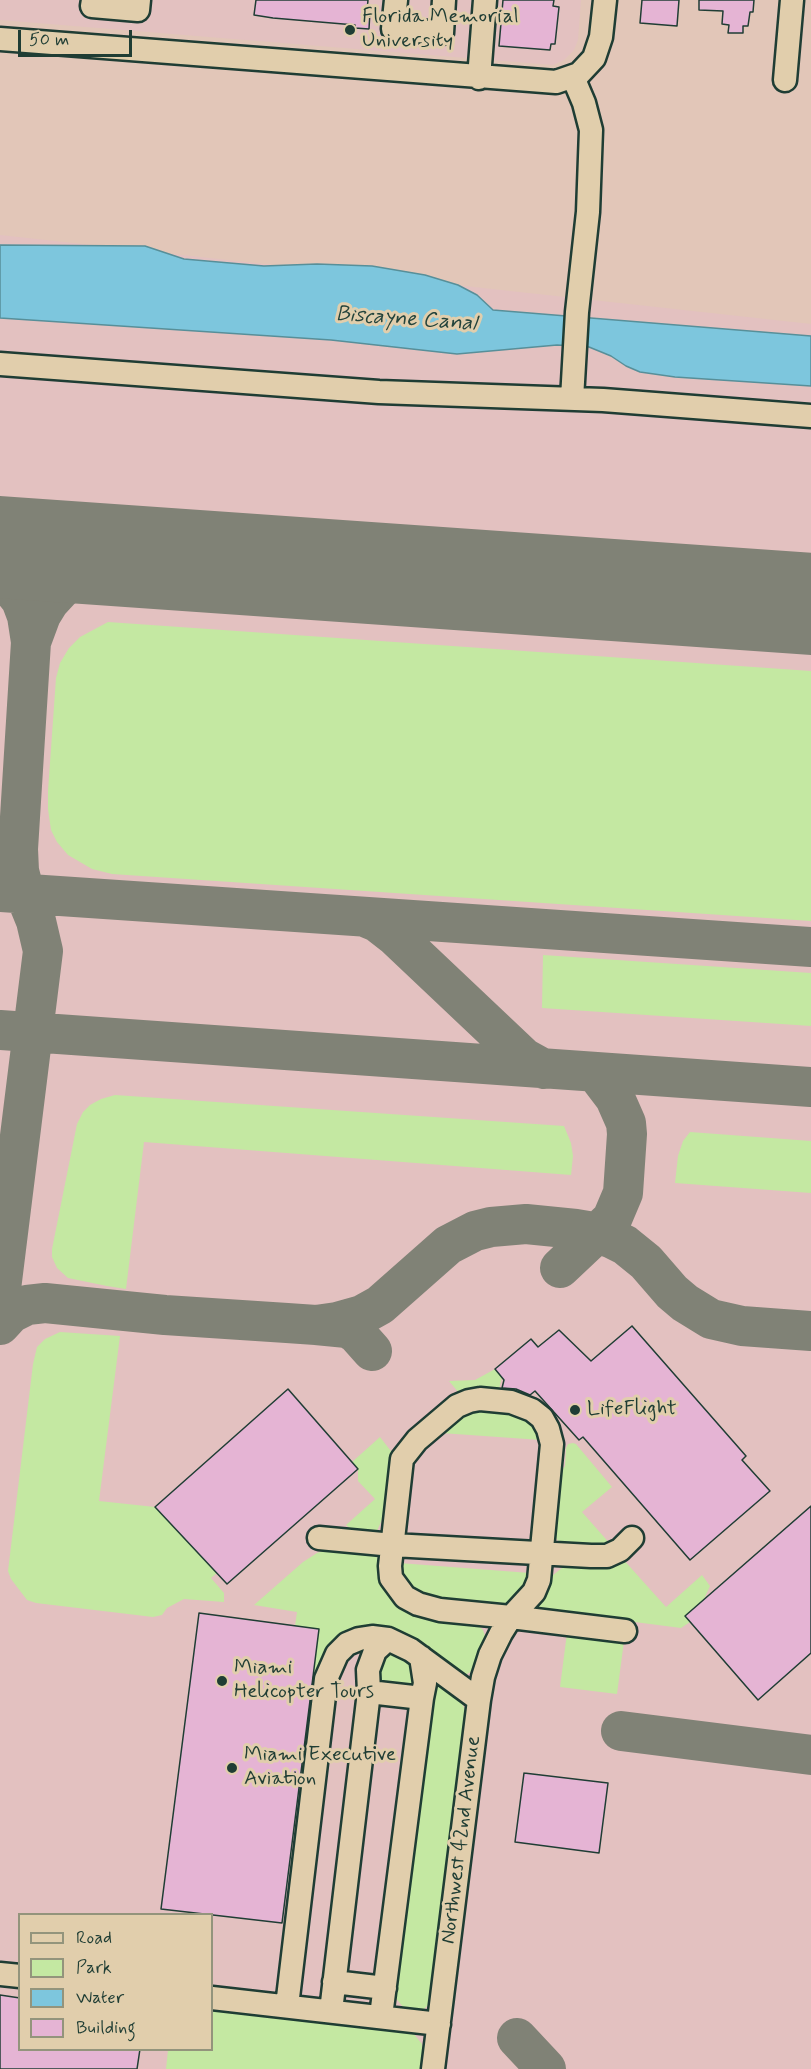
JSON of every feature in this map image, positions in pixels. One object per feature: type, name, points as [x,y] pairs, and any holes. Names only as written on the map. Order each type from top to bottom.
[{"type":"street","points":[[93,0],[92,6],[138,10],[139,0]]},
{"type":"street","points":[[396,0],[393,29],[442,33],[444,0]]},
{"type":"street","points":[[479,78],[485,0]]},
{"type":"street","points":[[0,39],[479,78],[556,82],[576,75],[589,65],[598,51],[605,0]]},
{"type":"street","points":[[785,80],[792,0]]},
{"type":"street","points":[[572,399],[577,312],[588,212],[591,130],[576,75]]},
{"type":"street","points":[[0,364],[379,392],[572,399],[811,416]]},
{"type":"street","name":"Northwest 42nd Avenue","points":[[433,2069],[483,1677],[490,1655],[501,1633],[511,1617],[534,1592],[539,1580],[552,1444],[542,1418],[532,1410],[522,1405],[497,1400],[469,1401],[458,1406],[406,1451],[400,1467],[390,1566],[391,1578],[401,1592],[418,1604],[440,1610],[511,1617]]},
{"type":"street","points":[[319,1538],[393,1545],[607,1556],[620,1550],[632,1538]]},
{"type":"street","points":[[511,1617],[625,1631]]},
{"type":"street","points":[[287,2006],[327,1678],[337,1654],[346,1644],[372,1637],[388,1639],[421,1657],[479,1700]]},
{"type":"street","points":[[331,2011],[369,1692],[367,1679],[370,1660],[375,1651],[388,1639]]},
{"type":"street","points":[[381,2016],[422,1698],[426,1683],[421,1657]]},
{"type":"street","points":[[369,1692],[422,1698]]},
{"type":"street","points":[[0,1974],[18,1976]]},
{"type":"street","points":[[334,1982],[385,1988]]},
{"type":"street","points":[[213,1998],[439,2024]]},
{"type":"shaded area","name":"Florida Memorial University","points":[[0,0],[581,0],[578,40],[574,50],[564,60],[553,65],[0,20]]},
{"type":"shaded area","points":[[0,235],[811,324],[811,2069],[0,2069]]},
{"type":"green space","points":[[108,622],[811,671],[811,921],[112,874],[92,869],[68,855],[57,842],[51,830],[48,791],[56,678],[60,663],[69,648],[80,637]]},
{"type":"green space","points":[[543,955],[811,973],[811,1026],[542,1008]]},
{"type":"green space","points":[[115,1095],[564,1126],[571,1143],[573,1156],[571,1175],[144,1142],[126,1289],[107,1286],[68,1278],[57,1268],[52,1257],[52,1249],[77,1124],[83,1112],[90,1105]]},
{"type":"green space","points":[[690,1132],[811,1141],[811,1193],[675,1183],[678,1156],[683,1141]]},
{"type":"green space","points":[[60,1332],[120,1336],[99,1501],[155,1507],[217,1573],[211,1578],[224,1593],[224,1602],[184,1599],[167,1608],[162,1615],[153,1617],[36,1603],[27,1600],[11,1579],[8,1571],[33,1364],[37,1347],[45,1339]]},
{"type":"green space","points":[[495,1369],[502,1377],[498,1393],[459,1393],[449,1381],[475,1380]]},
{"type":"green space","points":[[473,1409],[514,1412],[532,1423],[541,1440],[441,1433]]},
{"type":"green space","points":[[380,1437],[394,1455],[387,1508],[377,1531],[370,1534],[356,1533],[346,1525],[375,1499],[358,1481],[358,1469],[352,1462]]},
{"type":"green space","points":[[573,1443],[612,1487],[582,1512],[612,1546],[561,1544],[555,1537],[552,1529],[559,1474],[565,1466],[566,1448],[568,1444]]},
{"type":"green space","points":[[332,1548],[373,1553],[384,1565],[386,1582],[475,1622],[483,1630],[485,1636],[484,1645],[474,1670],[467,1674],[460,1674],[405,1635],[387,1628],[376,1628],[317,1683],[312,1682],[319,1629],[295,1626],[297,1612],[254,1605],[303,1562],[317,1553]]},
{"type":"green space","points":[[622,1558],[666,1607],[702,1575],[710,1586],[698,1612],[690,1622],[681,1628],[534,1609],[552,1576],[568,1563]]},
{"type":"green space","points":[[399,1563],[530,1573],[527,1586],[512,1602],[497,1606],[429,1598],[406,1582]]},
{"type":"green space","points":[[567,1633],[624,1641],[617,1694],[560,1687]]},
{"type":"green space","points":[[387,1652],[402,1656],[413,1666],[416,1689],[375,1684],[374,1670]]},
{"type":"green space","points":[[431,1678],[459,1697],[468,1716],[431,2002],[424,2009],[411,2011],[404,2008],[394,1996],[399,1940],[405,1933],[434,1692]]},
{"type":"green space","points":[[213,2006],[404,2030],[413,2033],[422,2044],[423,2069],[166,2069],[168,2051],[213,2051]]},
{"type":"water","name":"Biscayne Canal","points":[[0,245],[145,246],[184,259],[264,266],[317,264],[372,266],[425,275],[458,285],[477,295],[493,310],[811,336],[811,386],[675,377],[640,372],[589,347],[557,345],[457,354],[331,340],[0,318]]},
{"type":"building","points":[[256,0],[368,0],[369,29],[355,28],[355,25],[254,15]]},
{"type":"building","points":[[503,0],[554,0],[553,6],[559,7],[555,44],[551,44],[550,50],[499,46]]},
{"type":"building","points":[[642,0],[679,0],[677,26],[640,23]]},
{"type":"building","points":[[699,0],[754,0],[748,26],[743,26],[743,33],[728,33],[729,25],[722,24],[723,11],[699,10]]},
{"type":"building","points":[[632,1326],[746,1456],[742,1460],[770,1491],[690,1560],[583,1437],[579,1440],[535,1391],[530,1395],[516,1389],[502,1388],[504,1380],[495,1369],[531,1339],[538,1347],[559,1330],[591,1361]]},
{"type":"building","points":[[288,1389],[358,1469],[227,1584],[155,1507]]},
{"type":"building","points":[[811,1506],[811,1653],[758,1700],[685,1616]]},
{"type":"building","name":"Miami Executive Aviation","points":[[199,1613],[319,1629],[282,1923],[213,1915],[213,1913],[161,1909]]},
{"type":"building","points":[[524,1773],[608,1783],[599,1853],[515,1842]]},
{"type":"building","points":[[0,1995],[18,1998],[18,2051],[140,2051],[137,2069],[0,2069]]},
{"type":"taxiway","points":[[0,1297],[43,951],[36,921],[19,871],[18,849],[31,642],[41,615],[61,589],[84,571],[128,556]]},
{"type":"taxiway","points":[[0,574],[21,600],[27,616],[31,642]]},
{"type":"taxiway","points":[[0,892],[811,947]]},
{"type":"taxiway","points":[[365,917],[377,922],[395,936],[524,1058],[544,1069]]},
{"type":"taxiway","points":[[0,1030],[811,1087]]},
{"type":"taxiway","points":[[560,1268],[612,1219],[623,1193],[626,1123],[615,1098],[596,1073]]},
{"type":"taxiway","points":[[0,1325],[11,1313],[27,1305],[45,1303],[165,1315],[316,1325],[337,1322],[362,1315],[380,1305],[448,1245],[475,1231],[526,1224],[594,1232],[625,1245],[646,1262],[672,1292],[711,1319],[742,1326],[811,1331]]},
{"type":"taxiway","points":[[316,1325],[347,1328],[356,1333],[372,1351]]},
{"type":"taxiway","points":[[621,1731],[811,1755]]},
{"type":"taxiway","points":[[517,2038],[546,2069]]},
{"type":"runway","points":[[0,547],[811,604]]},
{"type":"place","name":"Florida Memorial University","points":[[350,30]]},
{"type":"place","name":"LifeFlight","points":[[575,1410]]},
{"type":"place","name":"Miami Helicopter Tours","points":[[222,1681]]},
{"type":"place","name":"Miami Executive Aviation","points":[[232,1768]]}]
